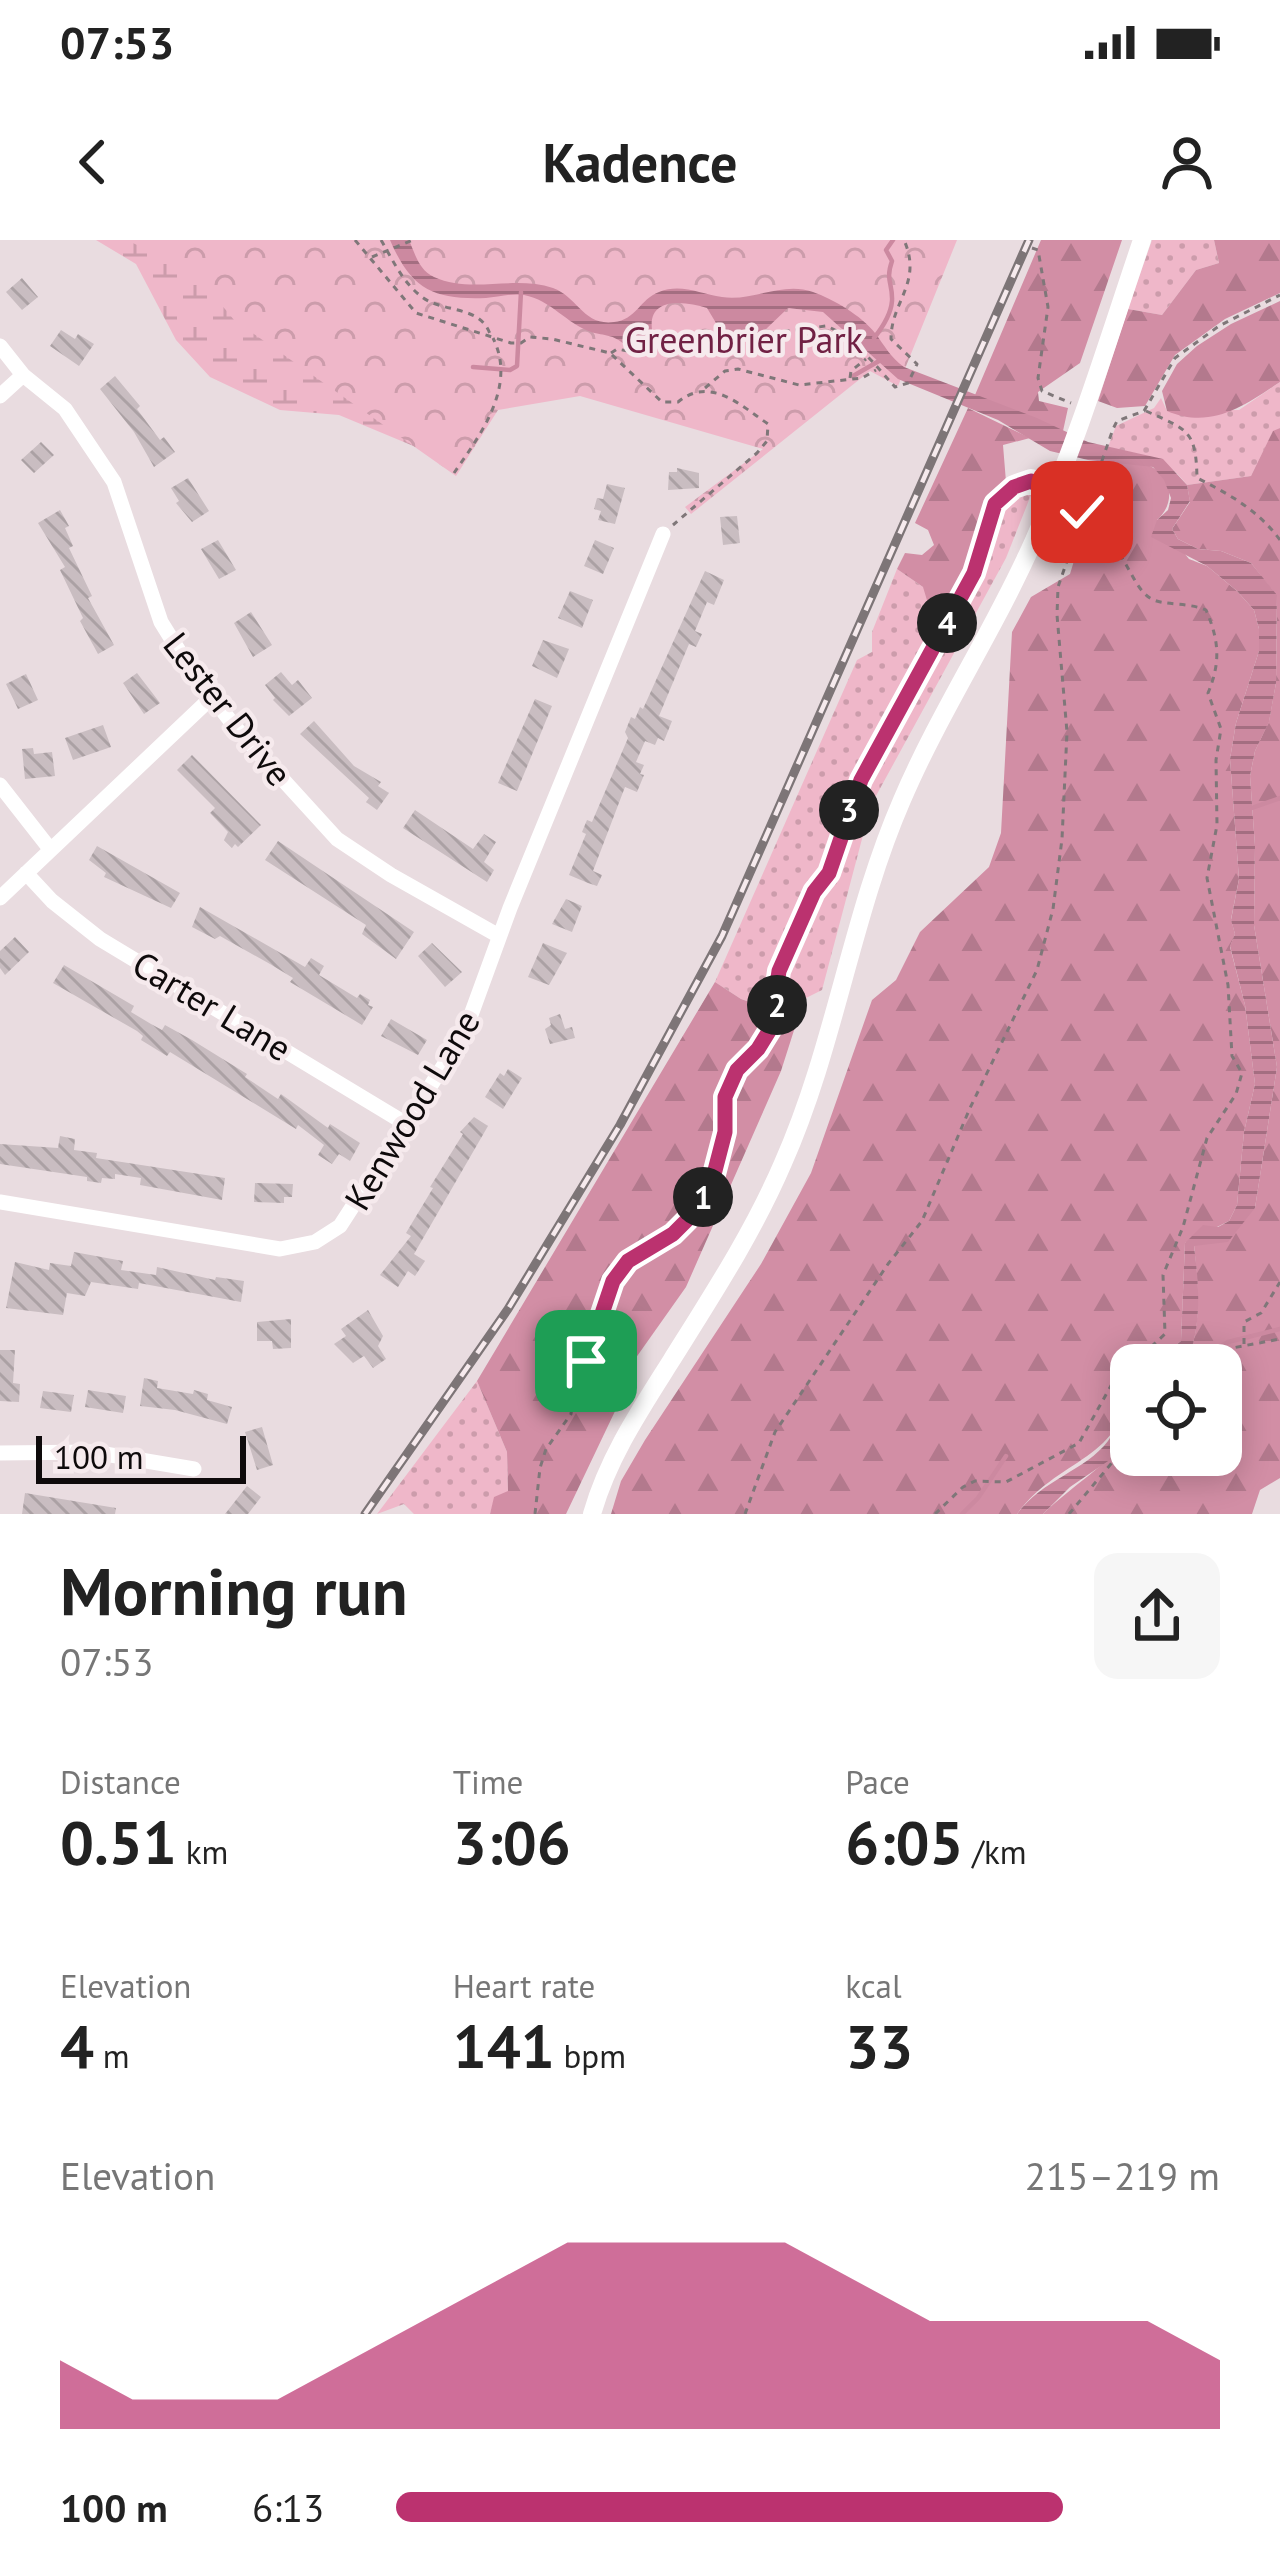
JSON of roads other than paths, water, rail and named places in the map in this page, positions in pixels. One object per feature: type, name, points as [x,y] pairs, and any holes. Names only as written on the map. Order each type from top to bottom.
[{"type":"main road","points":[[592,1514],[622,1439],[738,1253],[782,1166],[815,1085],[872,884],[902,799],[1033,543],[1142,240]]},
{"type":"street","name":"Lester Drive","points":[[0,346],[23,374],[65,409],[114,482],[161,622],[212,697],[337,839],[499,936]]},
{"type":"street","points":[[0,396],[23,374]]},
{"type":"street","name":"Kenwood Lane","points":[[0,1202],[280,1249],[315,1242],[340,1226],[464,1034],[499,936],[663,534]]},
{"type":"street","points":[[0,898],[212,697]]},
{"type":"street","points":[[0,785],[50,848]]},
{"type":"street","name":"Carter Lane","points":[[26,873],[62,910],[100,939],[408,1125]]},
{"type":"street","points":[[0,1454],[93,1452],[194,1468]]},
{"type":"waterway","points":[[874,338],[891,306],[892,261],[886,250],[893,240]]},
{"type":"waterway","points":[[473,367],[510,370],[517,366],[521,292]]},
{"type":"waterway","points":[[853,376],[879,361]]},
{"type":"waterway","points":[[1246,810],[1280,798]]},
{"type":"waterway","points":[[1225,1344],[1280,1329]]},
{"type":"waterway","points":[[962,1514],[1006,1456]]},
{"type":"railway","points":[[365,1514],[508,1309],[620,1125],[722,936],[1029,240]]},
{"type":"park label","name":"Greenbrier Park","points":[[744,340]]}]
